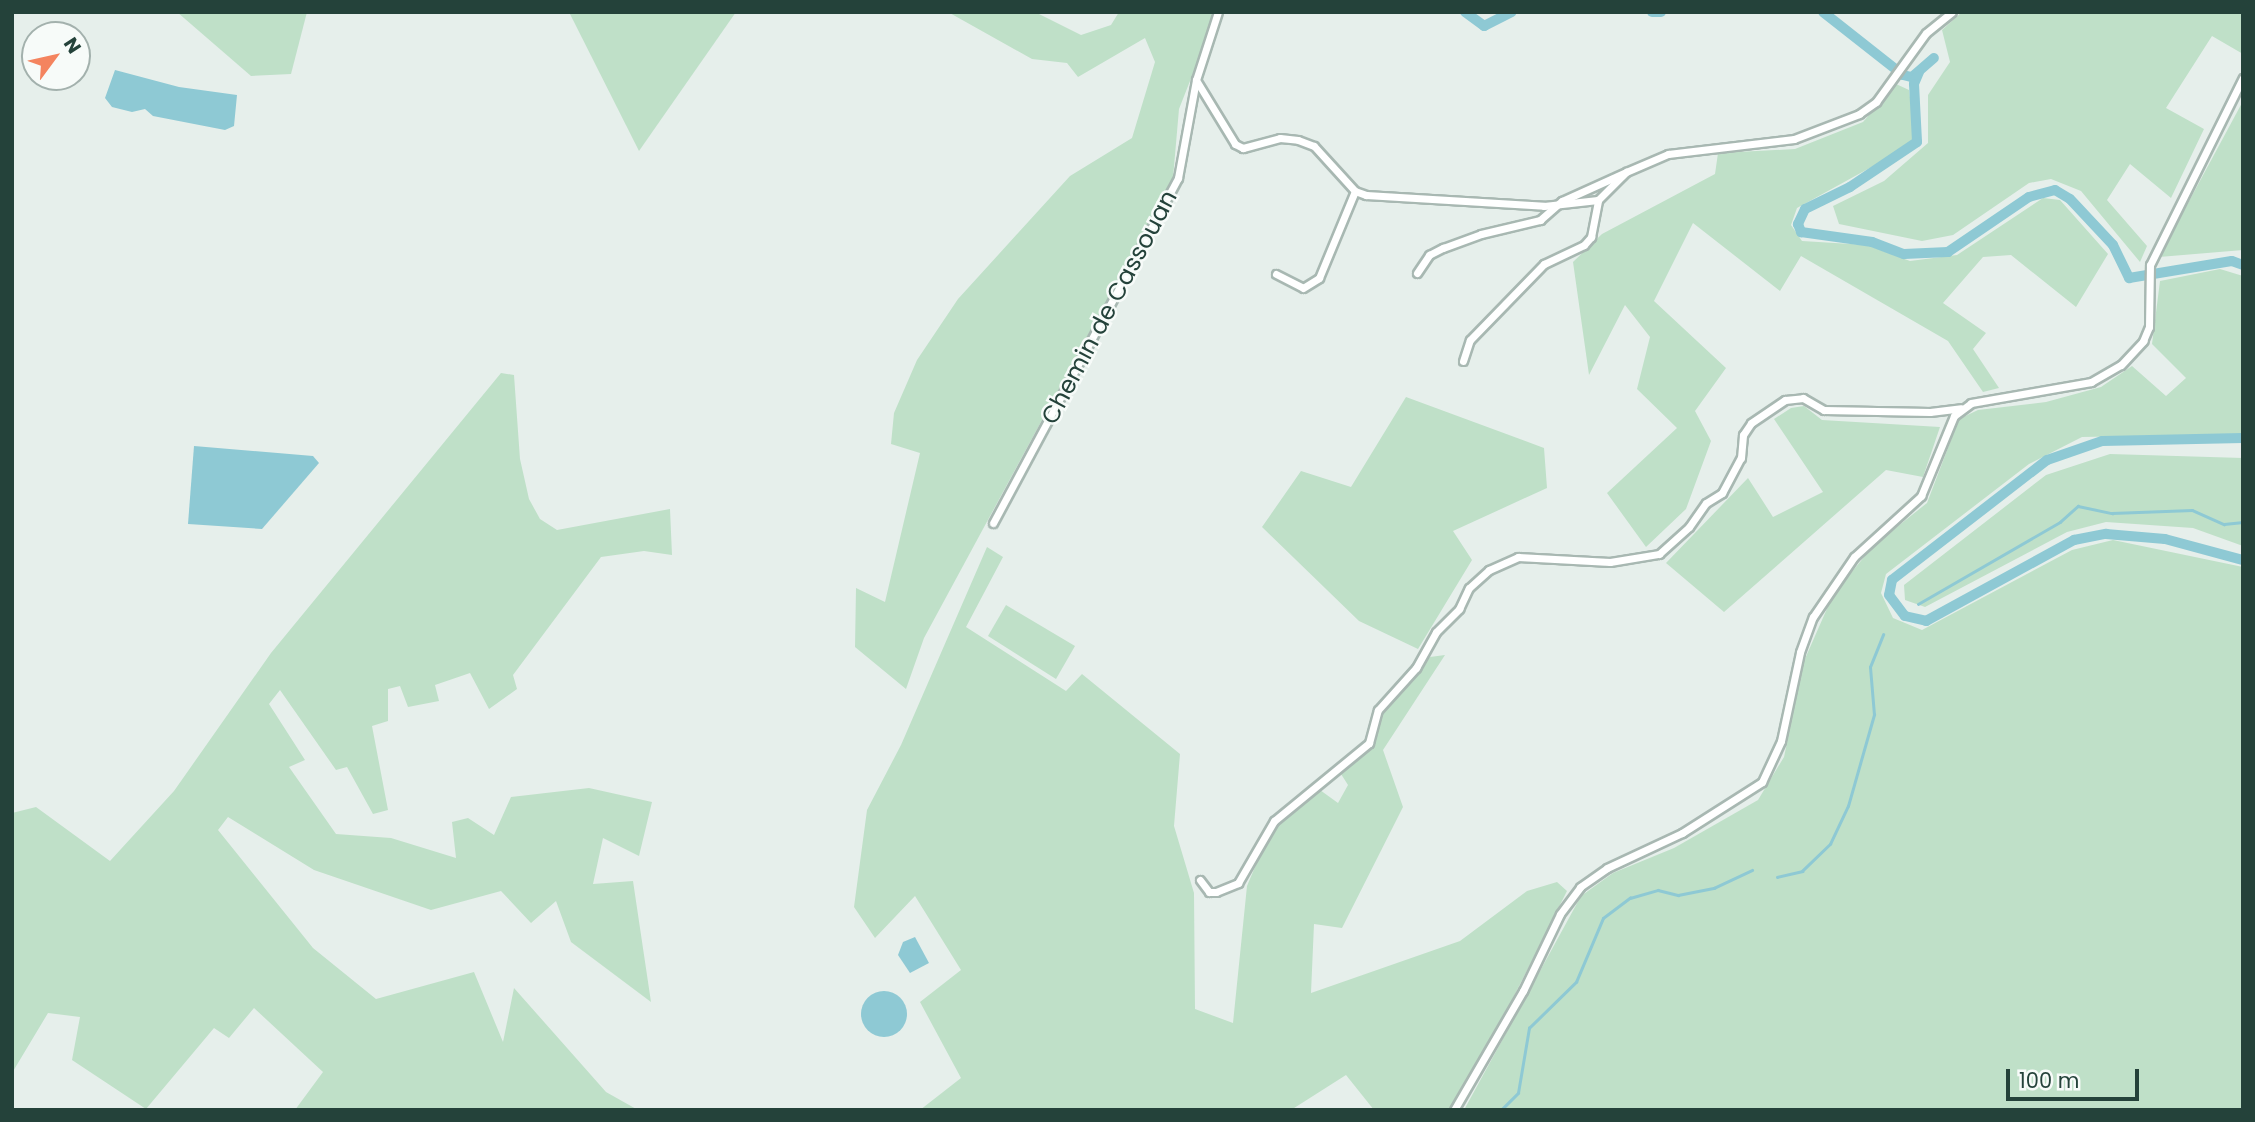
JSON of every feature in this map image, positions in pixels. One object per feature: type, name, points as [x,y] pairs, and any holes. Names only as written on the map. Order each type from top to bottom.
[{"type":"street","name":"Chemin de Cassouan","points":[[993,523],[1178,178],[1196,80],[1218,12]]},
{"type":"street","points":[[1417,273],[1418,266],[1436,252],[1480,234],[1540,220],[1562,201],[1677,152],[1811,135],[1859,114],[1876,102],[1926,33],[1952,12]]},
{"type":"street","points":[[1200,880],[1209,892],[1216,892],[1245,876],[1264,832],[1274,821],[1368,743],[1378,709],[1416,668],[1436,632],[1459,609],[1469,588],[1489,570],[1518,557],[1610,562],[1659,554],[1689,527],[1706,503],[1722,493],[1741,458],[1743,435],[1751,423],[1785,400],[1804,398],[1825,411],[1930,412],[2073,388],[2107,375],[2143,341],[2149,327],[2150,265],[2243,78]]},
{"type":"street","points":[[1196,80],[1235,145],[1242,148],[1280,138],[1298,140],[1314,146],[1355,191],[1366,195],[1527,208],[1562,201],[1598,200]]},
{"type":"street","points":[[1463,361],[1469,340],[1544,264],[1591,237],[1598,200],[1626,172]]},
{"type":"street","points":[[1276,274],[1303,288],[1318,278],[1355,191]]},
{"type":"street","points":[[1454,1110],[1523,991],[1560,914],[1580,887],[1607,868],[1682,833],[1762,782],[1781,741],[1800,652],[1813,617],[1854,557],[1921,496],[1949,426],[1961,408]]},
{"type":"green space","points":[[177,12],[307,12],[291,74],[251,76]]},
{"type":"green space","points":[[569,12],[736,12],[639,151]]},
{"type":"green space","points":[[948,12],[1035,12],[1081,35],[1111,25],[1119,12],[1212,12],[1210,30],[1179,109],[1173,178],[924,638],[906,689],[855,647],[856,588],[885,602],[920,453],[891,444],[894,413],[917,360],[958,299],[1070,176],[1132,138],[1155,62],[1145,38],[1078,77],[1067,63],[1032,59]]},
{"type":"green space","points":[[1962,12],[2243,12],[2243,54],[2212,36],[2166,108],[2204,129],[2171,198],[2130,164],[2107,200],[2147,246],[2140,262],[2081,191],[2051,179],[2029,183],[1953,235],[1922,241],[1839,224],[1833,206],[1884,181],[1928,143],[1928,95],[1950,62],[1942,30]]},
{"type":"green space","points":[[1896,84],[1909,90],[1915,135],[1906,148],[1797,208],[1791,225],[1802,241],[1867,245],[1910,261],[1957,255],[2043,198],[2060,200],[2108,254],[2076,307],[2011,255],[1983,257],[1943,303],[1986,333],[1973,349],[1999,388],[1983,392],[1948,341],[1801,256],[1780,291],[1693,223],[1654,301],[1726,368],[1695,411],[1711,441],[1686,509],[1646,547],[1607,493],[1677,428],[1637,389],[1650,337],[1625,305],[1589,375],[1573,262],[1602,234],[1715,174],[1718,153],[1795,149],[1863,122]]},
{"type":"green space","points":[[2243,101],[2243,250],[2159,257]]},
{"type":"green space","points":[[2220,269],[2243,276],[2243,434],[2082,437],[2029,464],[1886,574],[1881,593],[1893,618],[1922,630],[2072,550],[2113,540],[2243,567],[2243,1110],[1464,1110],[1581,896],[1613,873],[1674,848],[1758,800],[1784,757],[1804,661],[1833,595],[1873,546],[1927,503],[1959,419],[1978,410],[2046,402],[2101,387],[2132,366],[2166,396],[2186,378],[2152,344],[2160,281]]},
{"type":"green space","points":[[501,373],[514,375],[520,459],[529,499],[540,519],[557,530],[670,509],[672,555],[644,551],[601,557],[513,675],[517,689],[489,709],[470,673],[435,685],[439,701],[408,707],[400,686],[388,689],[388,721],[372,726],[388,810],[373,814],[347,767],[336,770],[280,690],[269,704],[305,760],[289,767],[336,834],[391,838],[456,858],[452,822],[468,818],[494,835],[511,797],[589,788],[652,802],[639,856],[603,838],[593,884],[633,881],[651,1002],[571,942],[556,901],[531,923],[501,891],[431,910],[314,870],[228,817],[218,830],[313,948],[376,999],[474,972],[503,1042],[514,988],[606,1092],[638,1110],[295,1110],[323,1072],[254,1008],[229,1038],[214,1028],[146,1109],[72,1060],[80,1017],[48,1013],[12,1073],[12,813],[36,807],[110,861],[174,791],[271,653]]},
{"type":"green space","points":[[1406,397],[1544,448],[1547,488],[1453,531],[1472,560],[1418,649],[1359,621],[1262,527],[1301,471],[1351,487]]},
{"type":"green space","points":[[1804,406],[1822,420],[1940,427],[1923,477],[1886,470],[1724,612],[1666,563],[1748,478],[1773,517],[1823,492],[1774,419],[1791,408]]},
{"type":"green space","points":[[2110,454],[2243,458],[2243,546],[2193,528],[2106,522],[2067,532],[1925,607],[1905,600],[1904,585],[2046,475]]},
{"type":"green space","points":[[987,547],[1003,557],[966,627],[1066,691],[1082,674],[1180,754],[1174,826],[1194,893],[1195,1009],[1233,1023],[1247,886],[1271,829],[1320,790],[1338,803],[1348,785],[1341,774],[1376,741],[1382,712],[1430,657],[1445,655],[1383,750],[1403,807],[1342,928],[1314,924],[1311,993],[1460,941],[1527,891],[1557,882],[1567,891],[1507,1010],[1449,1110],[1374,1110],[1346,1075],[1291,1110],[920,1110],[961,1078],[920,1002],[961,970],[915,896],[875,938],[854,907],[867,810],[901,745]]},
{"type":"green space","points":[[1006,605],[1075,646],[1056,679],[988,636]]},
{"type":"water","points":[[115,70],[179,87],[237,95],[234,126],[225,130],[153,116],[145,109],[132,112],[112,107],[105,98]]},
{"type":"water","points":[[194,446],[313,456],[319,463],[262,529],[188,524]]},
{"type":"water","points":[[915,937],[929,963],[910,973],[898,955],[903,942]]},
{"type":"water","points":[[884,991],[900,998],[907,1014],[900,1030],[884,1037],[868,1030],[861,1014],[868,998]]},
{"type":"waterway","points":[[1465,12],[1484,26],[1512,12]]},
{"type":"waterway","points":[[1652,12],[1661,12]]},
{"type":"waterway","points":[[1823,12],[1903,75],[1912,77],[1934,58]]},
{"type":"waterway","points":[[1919,72],[1914,84],[1917,142],[1850,187],[1805,209],[1798,224],[1801,232],[1872,242],[1904,254],[1948,252],[2029,197],[2055,190],[2070,199],[2113,245],[2129,278],[2232,261],[2243,265]]},
{"type":"waterway","points":[[2243,438],[2102,441],[2047,460],[1892,580],[1889,595],[1905,616],[1926,621],[2074,540],[2106,534],[2165,539],[2243,560]]},
{"type":"waterway","points":[[1918,604],[2060,522],[2078,506],[2112,513],[2192,510],[2224,524],[2243,522]]},
{"type":"waterway","points":[[1777,877],[1802,871],[1830,844],[1848,806],[1874,715],[1870,667],[1883,634]]},
{"type":"waterway","points":[[1501,1110],[1518,1093],[1529,1028],[1576,982],[1603,918],[1630,898],[1658,890],[1678,895],[1714,888],[1752,870]]}]
